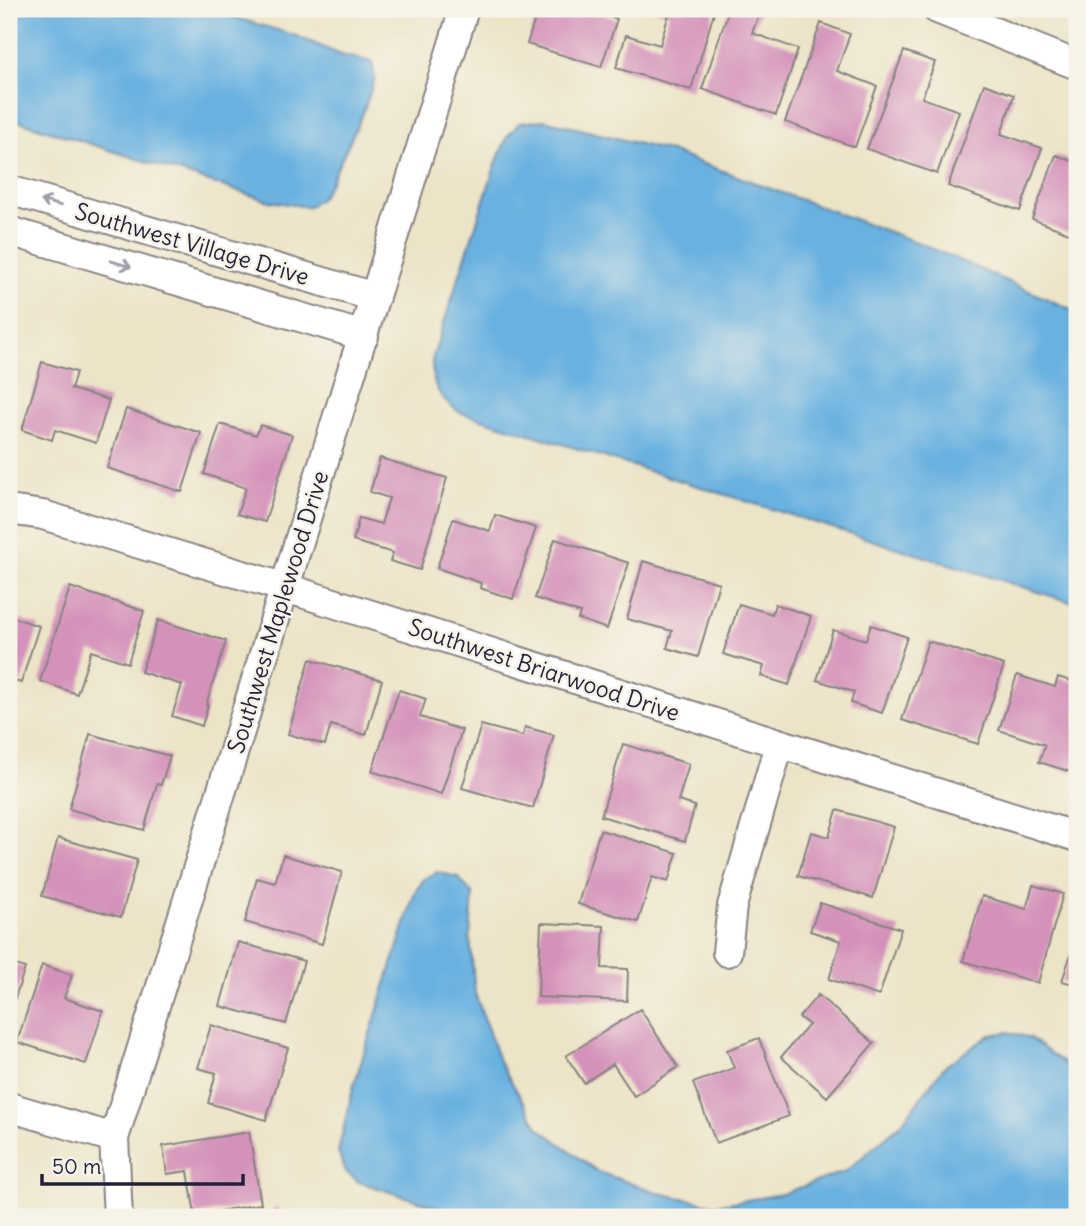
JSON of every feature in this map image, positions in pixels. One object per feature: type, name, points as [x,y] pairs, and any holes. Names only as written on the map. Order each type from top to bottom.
[{"type":"street","name":"Southwest Maplewood Drive","points":[[118,1217],[114,1138],[464,9]]},
{"type":"street","points":[[937,9],[1077,65]]},
{"type":"street","name":"Southwest Village Drive","points":[[9,190],[375,297]]},
{"type":"street","name":"Southwest Village Drive","points":[[9,231],[364,336]]},
{"type":"street","name":"Southwest Briarwood Drive","points":[[9,510],[43,515],[286,588],[1077,837]]},
{"type":"street","points":[[727,952],[732,906],[779,745]]},
{"type":"street","points":[[9,1107],[114,1138]]},
{"type":"water","points":[[9,9],[206,9],[294,35],[341,55],[372,62],[375,78],[363,113],[320,199],[308,207],[269,201],[9,118]]},
{"type":"water","points":[[544,120],[668,151],[922,244],[1077,312],[1077,604],[459,412],[446,401],[435,384],[432,360],[495,166],[507,137],[519,123]]},
{"type":"water","points":[[437,872],[457,877],[473,894],[470,937],[475,993],[499,1061],[539,1128],[598,1172],[663,1194],[716,1205],[782,1194],[846,1171],[901,1124],[944,1067],[990,1035],[1008,1032],[1030,1038],[1077,1073],[1077,1217],[469,1217],[359,1182],[345,1171],[338,1152],[353,1088],[415,892],[424,879]]},
{"type":"building","points":[[538,9],[592,9],[591,11],[617,19],[601,67],[527,44]]},
{"type":"building","points":[[652,9],[715,9],[691,90],[616,68],[626,35],[660,45],[669,14]]},
{"type":"building","points":[[729,9],[761,9],[752,33],[798,49],[776,115],[702,89]]},
{"type":"building","points":[[821,23],[850,34],[837,71],[877,86],[855,147],[785,122]]},
{"type":"building","points":[[904,51],[935,62],[922,98],[959,111],[937,174],[867,149]]},
{"type":"building","points":[[984,84],[1014,95],[1001,134],[1042,148],[1020,211],[948,186]]},
{"type":"building","points":[[1056,155],[1077,163],[1077,236],[1032,219]]},
{"type":"building","points":[[42,362],[76,372],[71,389],[109,400],[96,443],[55,430],[52,440],[22,430]]},
{"type":"building","points":[[126,409],[201,433],[182,492],[107,468]]},
{"type":"building","points":[[220,424],[256,435],[260,425],[292,435],[265,522],[237,514],[246,488],[204,474]]},
{"type":"building","points":[[380,458],[447,478],[420,570],[390,561],[393,553],[353,541],[359,518],[381,524],[389,498],[370,492]]},
{"type":"building","points":[[495,515],[536,528],[513,599],[480,588],[481,583],[437,568],[453,519],[490,531]]},
{"type":"building","points":[[555,539],[629,563],[607,629],[578,619],[580,613],[535,598]]},
{"type":"building","points":[[643,561],[719,583],[698,657],[667,648],[672,631],[627,619]]},
{"type":"building","points":[[70,587],[144,611],[128,663],[91,651],[77,694],[40,681]]},
{"type":"building","points":[[739,604],[772,614],[775,604],[811,616],[789,685],[761,676],[764,666],[723,654]]},
{"type":"building","points":[[9,616],[39,626],[21,683],[9,679]]},
{"type":"building","points":[[158,620],[226,641],[202,726],[172,716],[182,685],[141,672]]},
{"type":"building","points":[[871,625],[907,637],[882,713],[851,703],[854,692],[817,680],[833,630],[866,640]]},
{"type":"building","points":[[928,641],[1004,665],[978,744],[902,720]]},
{"type":"building","points":[[310,659],[382,680],[366,735],[331,725],[325,745],[288,734]]},
{"type":"building","points":[[1017,675],[1055,687],[1058,677],[1077,683],[1077,753],[1071,772],[1039,762],[1045,745],[999,730]]},
{"type":"building","points":[[399,690],[426,699],[420,717],[462,730],[441,794],[372,771]]},
{"type":"building","points":[[481,725],[523,736],[525,727],[554,735],[533,808],[462,788]]},
{"type":"building","points":[[90,734],[170,756],[161,785],[157,784],[144,830],[69,809]]},
{"type":"building","points":[[623,744],[689,764],[678,801],[695,806],[685,841],[601,816]]},
{"type":"building","points":[[837,810],[894,827],[873,898],[798,876],[811,832],[829,837]]},
{"type":"building","points":[[600,830],[677,853],[668,882],[652,877],[638,922],[578,904]]},
{"type":"building","points":[[58,838],[137,860],[121,917],[42,896]]},
{"type":"building","points":[[283,855],[342,872],[322,944],[245,922],[257,878],[275,883]]},
{"type":"building","points":[[1033,885],[1063,894],[1038,983],[963,961],[982,896],[1026,909]]},
{"type":"building","points":[[820,903],[901,929],[879,996],[829,979],[841,941],[810,931]]},
{"type":"building","points":[[541,923],[604,926],[602,968],[628,969],[627,1001],[538,997]]},
{"type":"building","points":[[1077,936],[1077,985],[1062,981]]},
{"type":"building","points":[[238,942],[304,961],[286,1024],[220,1006]]},
{"type":"building","points":[[9,963],[25,968],[9,1016]]},
{"type":"building","points":[[42,965],[72,975],[64,998],[103,1011],[86,1064],[17,1042]]},
{"type":"building","points":[[818,995],[874,1043],[827,1097],[781,1057],[809,1025],[799,1017]]},
{"type":"building","points":[[640,1009],[678,1067],[634,1096],[613,1064],[584,1083],[566,1056]]},
{"type":"building","points":[[211,1025],[288,1048],[266,1120],[208,1103],[216,1073],[198,1068]]},
{"type":"building","points":[[759,1038],[789,1116],[716,1143],[693,1083],[734,1068],[727,1050]]},
{"type":"building","points":[[249,1132],[261,1204],[195,1215],[188,1171],[167,1174],[163,1146]]},
{"type":"building","points":[[275,1207],[292,1217],[268,1217]]}]
